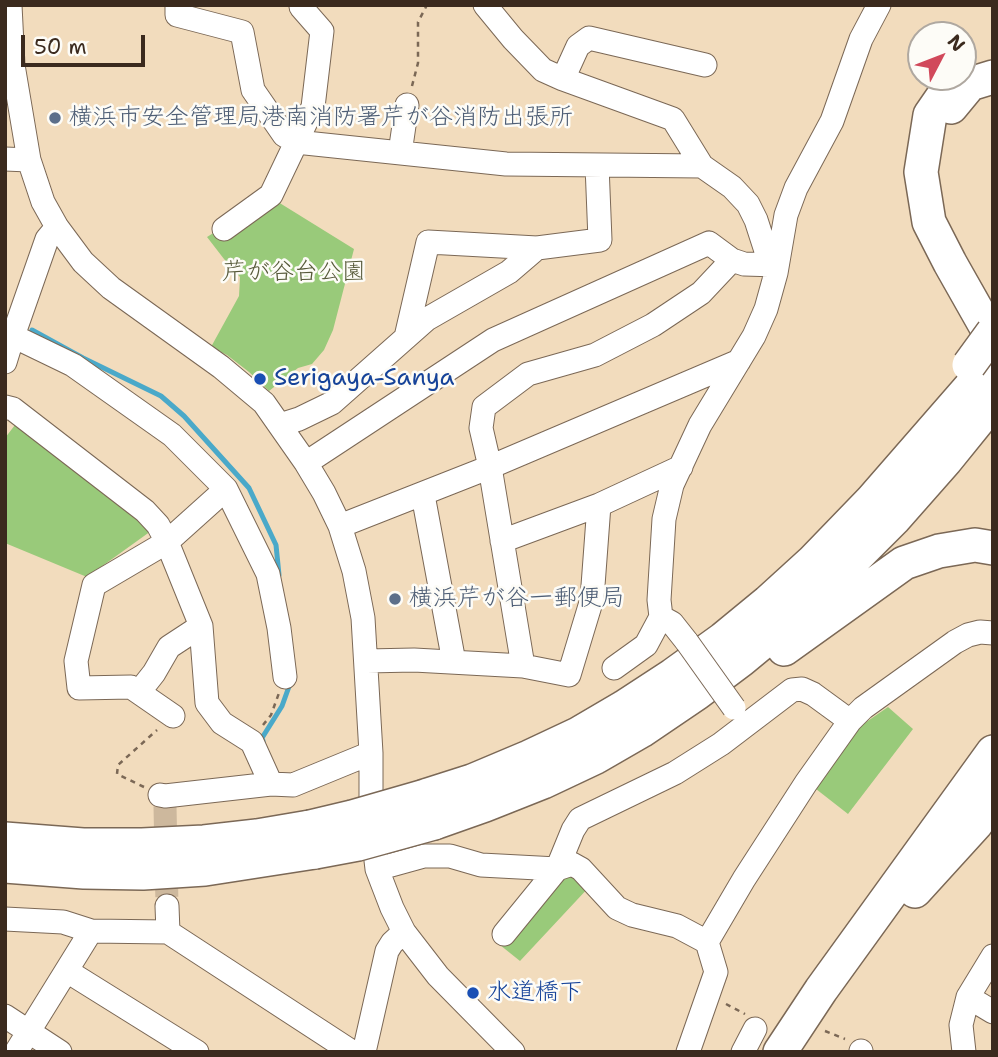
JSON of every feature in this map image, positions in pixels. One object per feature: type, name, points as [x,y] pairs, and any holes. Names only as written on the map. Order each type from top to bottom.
[{"type":"highway","points":[[993,77],[970,84],[952,105],[939,125],[934,154],[934,185],[946,231],[993,315]]},
{"type":"highway","points":[[947,91],[930,115],[921,172],[929,222],[993,339]]},
{"type":"highway","points":[[641,731],[697,693],[787,622],[894,519],[946,460],[984,383],[993,332]]},
{"type":"highway","points":[[430,809],[472,781],[578,734],[624,708],[723,639],[768,602],[867,489],[984,383]]},
{"type":"highway","points":[[5,866],[143,873],[205,869],[313,839],[352,817],[485,805],[596,757],[713,695],[904,564],[939,551],[975,545],[993,548]]},
{"type":"highway","points":[[895,900],[898,860],[940,801],[993,743]]},
{"type":"highway","points":[[808,1041],[895,900],[993,752]]},
{"type":"highway","points":[[780,1052],[821,990],[993,780]]},
{"type":"highway","points":[[895,900],[976,824],[993,800]]},
{"type":"highway","points":[[5,839],[83,845],[142,845],[257,836],[313,839]]},
{"type":"street","points":[[10,5],[13,65],[29,160],[43,202],[57,227],[83,262],[111,288],[264,402],[306,463],[340,526],[354,571],[363,618],[371,753],[371,818],[377,869],[404,932],[438,976],[513,1052]]},
{"type":"street","points":[[177,5],[177,15],[242,32],[253,90],[284,135],[296,142],[506,164],[702,166]]},
{"type":"street","points":[[485,5],[543,70],[673,119],[702,166],[732,187],[748,204],[756,219],[766,251],[777,265]]},
{"type":"street","points":[[614,668],[646,645],[661,617],[659,600],[664,519],[671,485],[700,425],[754,336],[766,309],[786,215],[796,188],[832,121],[862,39],[879,5]]},
{"type":"street","points":[[225,229],[271,195],[313,107],[322,30],[301,7]]},
{"type":"street","points":[[563,79],[578,46],[589,38],[705,65]]},
{"type":"street","points":[[400,153],[407,105]]},
{"type":"street","points":[[5,159],[29,160]]},
{"type":"street","points":[[406,337],[428,243],[537,248],[600,240],[597,165]]},
{"type":"street","points":[[5,362],[9,335],[47,239],[57,227]]},
{"type":"street","points":[[306,463],[493,340],[709,243],[732,260],[744,264],[777,265]]},
{"type":"street","points":[[280,425],[332,403],[427,319],[509,272],[537,248]]},
{"type":"street","points":[[523,666],[481,428],[484,407],[528,374],[595,355],[653,325],[701,293],[732,260]]},
{"type":"street","points":[[9,335],[73,365],[172,435],[226,489],[268,575],[279,628],[285,677]]},
{"type":"street","points":[[340,526],[423,495],[739,361]]},
{"type":"street","points":[[5,407],[13,409],[145,511],[158,524],[201,626],[207,703],[222,723],[252,742],[271,784]]},
{"type":"street","points":[[502,541],[599,505],[681,467]]},
{"type":"street","points":[[173,716],[131,687],[79,688],[76,661],[94,585],[167,542],[226,489]]},
{"type":"street","points":[[423,495],[454,662]]},
{"type":"street","points":[[367,661],[414,660],[523,666],[569,675],[592,599],[599,505]]},
{"type":"street","points":[[661,617],[672,623],[740,716]]},
{"type":"street","points":[[139,692],[169,648],[201,626]]},
{"type":"street","points":[[707,942],[806,783],[850,721],[863,708],[954,642],[980,632],[993,633]]},
{"type":"street","points":[[504,934],[557,869],[580,819],[675,773],[722,744],[740,716],[792,690],[802,690],[813,694],[850,721]]},
{"type":"street","points":[[163,799],[271,784],[293,785],[371,753]]},
{"type":"street","points":[[377,869],[424,856],[450,856],[481,864],[557,869],[572,864],[581,869],[617,908],[632,915],[677,926],[707,942],[716,972],[688,1052]]},
{"type":"street","points":[[167,906],[168,932]]},
{"type":"street","points":[[5,919],[63,922],[91,931],[168,932],[352,1052]]},
{"type":"street","points":[[16,1052],[91,931]]},
{"type":"street","points":[[364,1052],[387,951],[391,943],[404,932]]},
{"type":"street","points":[[964,1052],[961,1025],[968,998],[993,956]]},
{"type":"street","points":[[66,971],[197,1052]]},
{"type":"street","points":[[968,998],[993,1013]]},
{"type":"street","points":[[5,1016],[60,1052]]},
{"type":"street","points":[[743,1052],[755,1028]]},
{"type":"path","points":[[407,105],[418,63],[418,22],[427,5]]},
{"type":"path","points":[[252,742],[271,715],[285,677]]},
{"type":"path","points":[[163,799],[117,774],[118,765],[173,716]]},
{"type":"path","points":[[808,1041],[843,1037],[861,1051]]},
{"type":"green space","name":"芹が谷台公園","points":[[270,197],[354,249],[333,330],[324,350],[312,364],[298,368],[269,391],[227,355],[211,347],[239,296],[240,277],[207,237]]},
{"type":"green space","points":[[15,425],[151,531],[87,577],[5,543],[5,438]]},
{"type":"green space","points":[[888,707],[913,729],[848,814],[816,789],[859,727]]},
{"type":"green space","points":[[573,870],[590,886],[520,961],[500,945],[528,911]]},
{"type":"waterway","points":[[32,330],[161,396],[184,416],[249,488],[276,545],[279,575]]},
{"type":"waterway","points":[[263,741],[262,738],[282,706],[291,681]]},
{"type":"tunnel","points":[[165,806],[167,906]]},
{"type":"place","name":"横浜市安全管理局港南消防署芹が谷消防出張所","points":[[55,118]]},
{"type":"place","name":"Serigaya-Sanya","points":[[260,379]]},
{"type":"place","name":"横浜芹が谷一郵便局","points":[[395,599]]},
{"type":"place","name":"水道橋下","points":[[473,993]]}]
